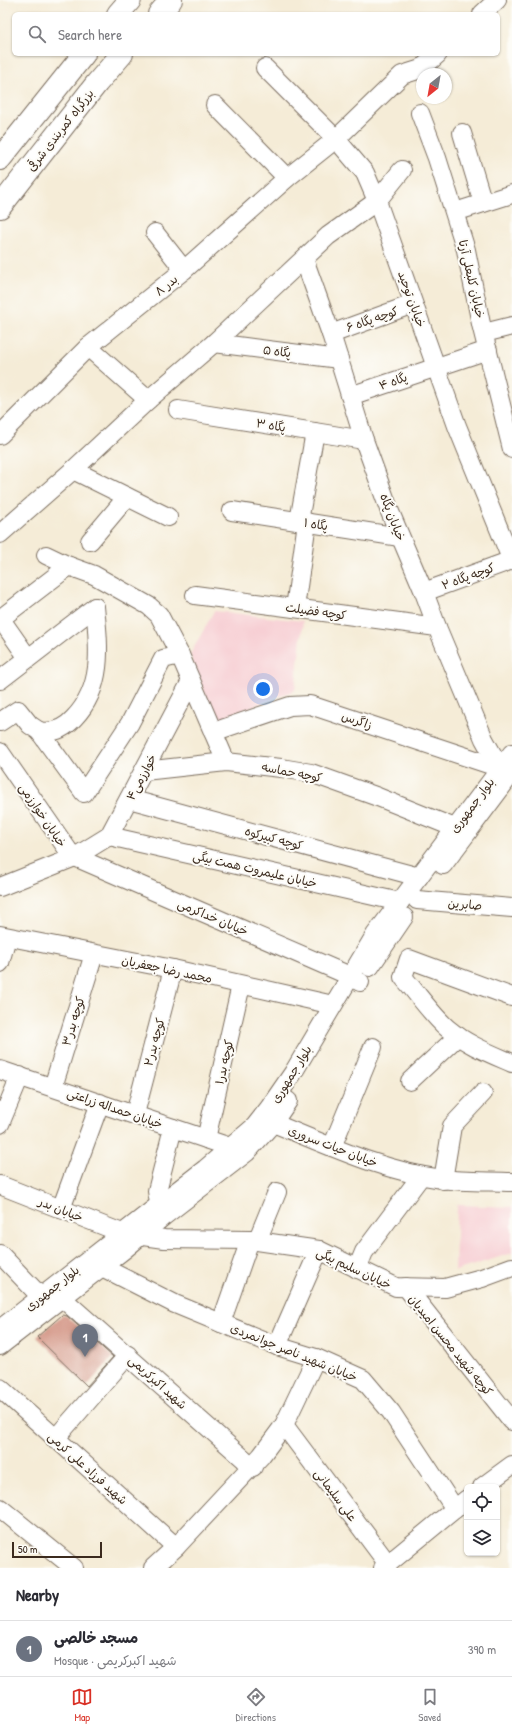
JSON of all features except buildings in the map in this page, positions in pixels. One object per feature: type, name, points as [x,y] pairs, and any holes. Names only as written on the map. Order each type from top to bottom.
[{"type":"highway","points":[[120,12],[130,0]]},
{"type":"highway","points":[[161,12],[171,0]]},
{"type":"highway","points":[[0,159],[82,56]]},
{"type":"highway","name":"بزرگراه کمربندی شرقی","points":[[0,208],[96,83],[120,56]]},
{"type":"street","points":[[484,12],[498,0]]},
{"type":"street","name":"بدر ۸","points":[[0,435],[88,347],[184,270],[287,178],[336,139],[402,75],[421,69],[436,56]]},
{"type":"street","name":"خیابان توحید","points":[[265,68],[336,139],[365,173],[377,201],[457,426],[512,561]]},
{"type":"street","points":[[215,105],[287,178]]},
{"type":"street","name":"خیابان کلبعلی آرتا","points":[[420,113],[437,158],[466,250],[486,341],[505,393],[512,449]]},
{"type":"street","points":[[462,134],[484,203]]},
{"type":"street","points":[[1,531],[73,470],[148,400],[214,343],[328,236],[377,201],[402,170]]},
{"type":"street","points":[[455,212],[512,194]]},
{"type":"street","points":[[155,233],[184,270]]},
{"type":"street","name":"خیابان پگاه","points":[[304,260],[331,334],[364,440],[400,537],[424,592],[436,627],[484,739],[506,771]]},
{"type":"street","name":"کوچه پگاه ۶","points":[[331,334],[413,304]]},
{"type":"street","name":"پگاه ۴","points":[[350,396],[436,366],[512,326]]},
{"type":"street","name":"پگاه ۵","points":[[214,343],[339,359]]},
{"type":"street","points":[[88,347],[148,400]]},
{"type":"street","name":"پگاه ۳","points":[[178,410],[364,440]]},
{"type":"street","points":[[295,608],[303,522],[315,432]]},
{"type":"street","points":[[73,470],[168,517]]},
{"type":"street","points":[[90,541],[127,497]]},
{"type":"street","name":"پگاه ۱","points":[[232,511],[400,537]]},
{"type":"street","points":[[46,555],[69,566],[94,575],[149,606],[159,615],[180,655],[226,762]]},
{"type":"street","name":"کوچه پگاه ۲","points":[[424,592],[512,561]]},
{"type":"street","points":[[28,658],[0,618],[69,566]]},
{"type":"street","name":"کوچه فضیلت","points":[[195,595],[436,627]]},
{"type":"street","points":[[0,680],[95,607],[98,642],[94,687],[78,714],[68,725],[49,733],[39,731]]},
{"type":"street","points":[[0,722],[18,710],[30,725],[39,731],[84,793],[130,723],[163,659],[180,655]]},
{"type":"street","name":"خوارزمی۴","points":[[0,887],[75,857],[109,836],[191,682]]},
{"type":"street","name":"زاگرس","points":[[213,732],[290,706],[310,705],[506,771]]},
{"type":"street","name":"خیابان خوارزمی","points":[[0,752],[68,850],[75,857]]},
{"type":"street","name":"بلوار جمهوری","points":[[0,1346],[247,1152],[273,1123],[356,979],[375,936],[409,901],[506,771],[512,753]]},
{"type":"street","name":"کوچه حماسه","points":[[144,771],[226,762],[281,768],[311,774],[378,796],[455,828]]},
{"type":"street","name":"بلوار جمهوری","points":[[409,901],[419,877],[455,828],[506,771]]},
{"type":"street","name":"کوچه کبیرکوه","points":[[129,799],[419,877]]},
{"type":"street","name":"خیابان علیمروت همت بیگی","points":[[109,836],[409,901]]},
{"type":"street","name":"خیابان خداکرمی","points":[[75,857],[356,979]]},
{"type":"street","name":"صابرین","points":[[409,901],[512,908]]},
{"type":"street","points":[[0,963],[4,936]]},
{"type":"street","name":"محمد رضا جعفریان","points":[[4,936],[174,969],[333,1006]]},
{"type":"street","name":"کوچه بدر۳","points":[[53,1087],[94,954]]},
{"type":"street","points":[[512,997],[410,959],[403,977],[446,1027],[458,1036],[488,1053],[512,1063]]},
{"type":"street","name":"کوچه بدر۲","points":[[135,1114],[174,969]]},
{"type":"street","name":"بلوار جمهوری","points":[[0,1329],[159,1203],[205,1169],[255,1126],[269,1108],[333,1006],[356,979]]},
{"type":"street","name":"کوچه بدر۱","points":[[206,1139],[241,985]]},
{"type":"street","points":[[410,1081],[458,1036]]},
{"type":"street","points":[[332,1147],[373,1046]]},
{"type":"street","name":"خیابان حمداله زراعتی","points":[[0,1070],[135,1114],[230,1148]]},
{"type":"street","points":[[0,1124],[20,1076]]},
{"type":"street","points":[[442,1180],[452,1126],[483,1093]]},
{"type":"street","points":[[61,1209],[100,1103]]},
{"type":"street","name":"خیابان حیات سروری","points":[[273,1123],[367,1162],[421,1176],[442,1180],[512,1182]]},
{"type":"street","points":[[159,1203],[157,1191],[173,1128]]},
{"type":"street","points":[[357,1268],[364,1252],[421,1176]]},
{"type":"street","name":"خیابان بدر","points":[[0,1185],[122,1233]]},
{"type":"street","points":[[221,1323],[254,1240],[277,1192]]},
{"type":"street","name":"خیابان سلیم بیگی","points":[[122,1233],[164,1239],[254,1240],[319,1250],[396,1287],[445,1288],[508,1274]]},
{"type":"street","points":[[277,1346],[319,1250]]},
{"type":"street","points":[[0,1254],[40,1297]]},
{"type":"street","name":"خیابان شهید ناصر جوانمردی","points":[[102,1267],[175,1304],[277,1346],[316,1358],[363,1379],[391,1412],[461,1504]]},
{"type":"street","name":"کوچه شهید محسن امیدیان","points":[[406,1287],[512,1421]]},
{"type":"street","name":"شهید اکبرکریمی","points":[[62,1298],[253,1467]]},
{"type":"street","points":[[55,1439],[128,1355]]},
{"type":"street","points":[[153,1568],[176,1547],[253,1467],[284,1425],[316,1358]]},
{"type":"street","name":"شهید فرزاد علی کرمی","points":[[0,1388],[176,1547]]},
{"type":"street","name":"علی سلیمانی","points":[[284,1425],[386,1566]]},
{"type":"street","points":[[486,1484],[512,1465]]},
{"type":"street","points":[[386,1566],[461,1504]]},
{"type":"street","points":[[0,1508],[74,1568]]},
{"type":"shaded area","points":[[214,611],[303,621],[295,690],[215,722],[190,655]]},
{"type":"shaded area","points":[[457,1205],[512,1207],[512,1253],[455,1271]]},
{"type":"place","name":"مسجد خالصی","points":[[85,1357]]}]
